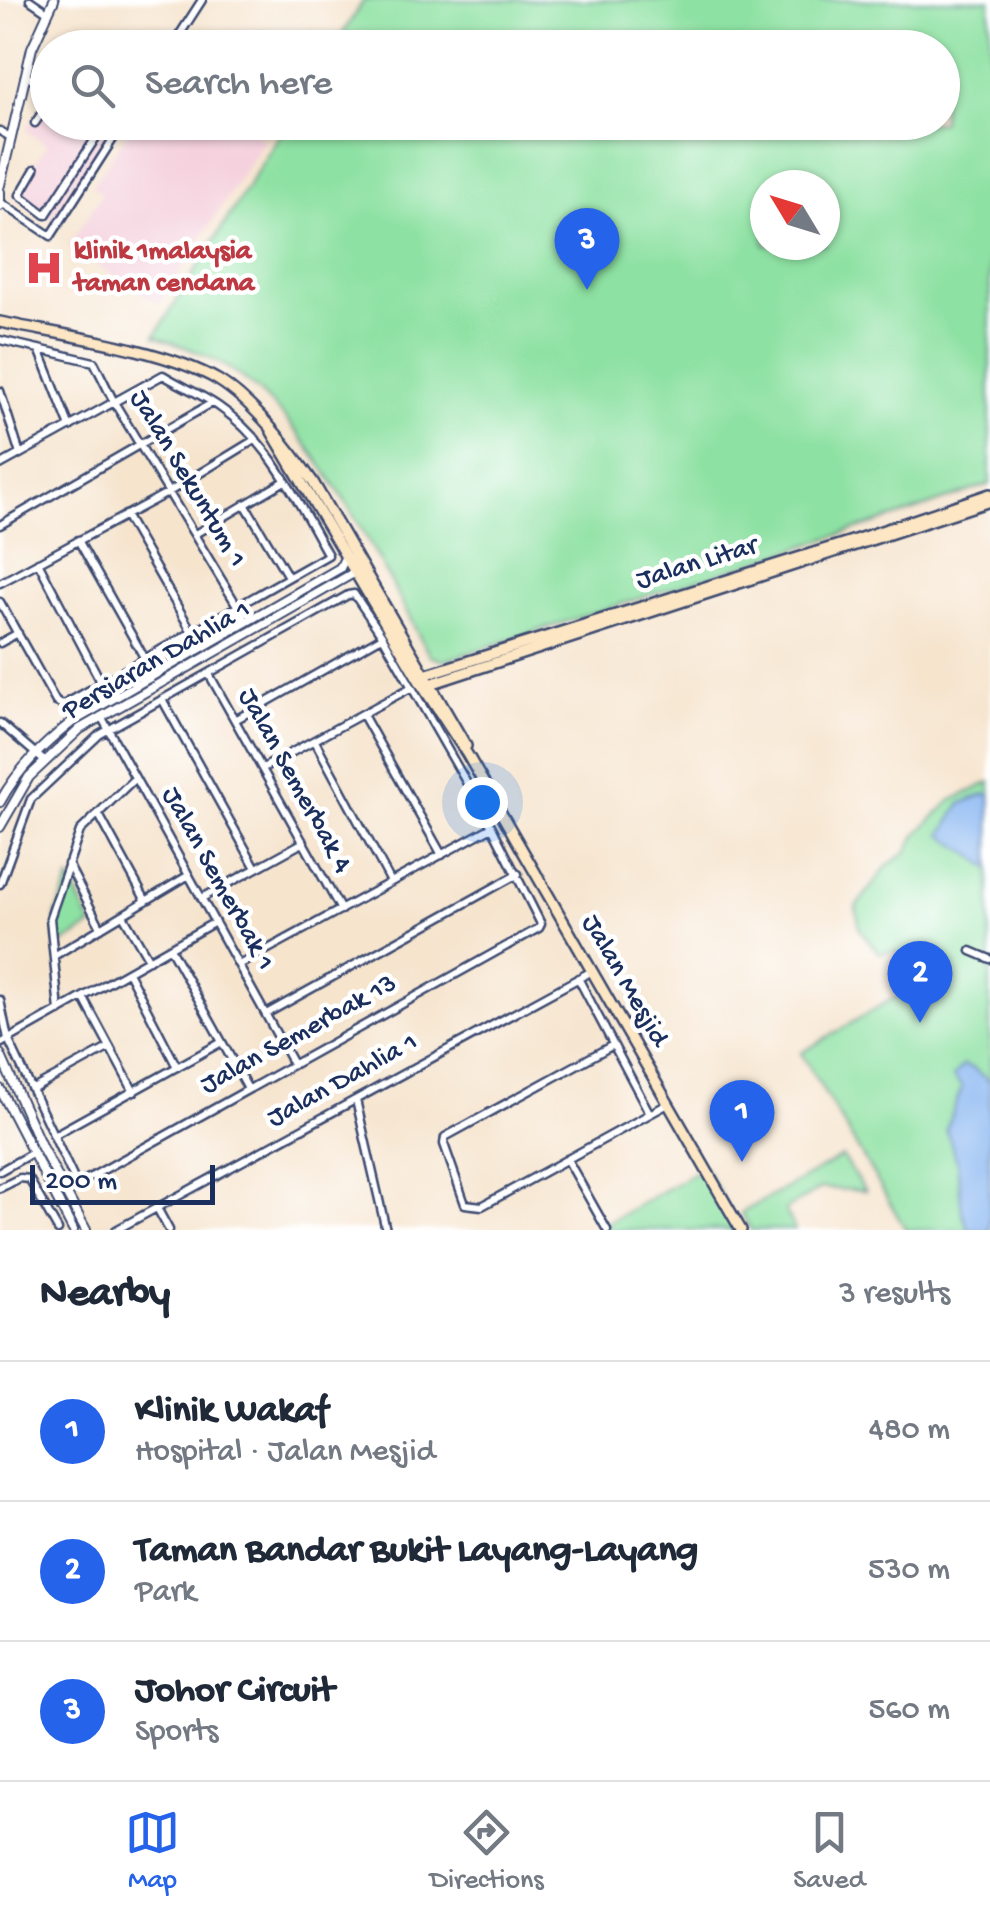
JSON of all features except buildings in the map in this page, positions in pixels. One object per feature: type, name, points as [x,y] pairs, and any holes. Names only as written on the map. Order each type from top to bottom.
[{"type":"main road","name":"Jalan Mesjid","points":[[0,322],[136,352],[202,372],[230,389],[288,446],[741,1230]]},
{"type":"main road","name":"Jalan Mesjid","points":[[272,432],[346,554],[416,658],[422,682],[440,698],[467,754]]},
{"type":"main road","name":"Jalan Litar","points":[[422,682],[990,498]]},
{"type":"main road","points":[[416,658],[449,672],[440,698]]},
{"type":"street","points":[[30,0],[46,11]]},
{"type":"street","points":[[40,30],[54,0]]},
{"type":"street","points":[[183,30],[202,0]]},
{"type":"street","points":[[30,58],[10,137],[0,203],[51,236],[113,140]]},
{"type":"street","points":[[24,76],[30,78]]},
{"type":"street","points":[[0,130],[10,137]]},
{"type":"street","points":[[46,215],[94,140]]},
{"type":"street","points":[[35,169],[20,196],[59,224]]},
{"type":"street","points":[[0,340],[39,348],[70,427]]},
{"type":"street","name":"Jalan Sekuntum 1","points":[[39,348],[90,360],[96,365],[114,402],[247,622]]},
{"type":"street","points":[[0,465],[163,376],[213,402],[270,454],[328,555],[63,706],[52,694],[0,602]]},
{"type":"street","points":[[0,391],[20,454]]},
{"type":"street","points":[[0,526],[213,402]]},
{"type":"street","points":[[0,583],[169,492],[256,439]]},
{"type":"street","points":[[195,534],[286,481]]},
{"type":"street","points":[[245,504],[286,575]]},
{"type":"street","points":[[125,515],[192,632]]},
{"type":"street","points":[[78,540],[145,659]]},
{"type":"street","name":"Persiaran Dahlia 1","points":[[0,802],[39,756],[103,702],[344,566],[346,554]]},
{"type":"street","points":[[38,562],[102,684]]},
{"type":"street","name":"Persiaran Dahlia 1","points":[[0,827],[39,756],[101,716],[338,584],[358,568]]},
{"type":"street","points":[[332,572],[340,575],[338,584]]},
{"type":"street","points":[[0,884],[31,799],[108,728],[354,594],[383,637],[422,682],[518,874],[266,1014]]},
{"type":"street","points":[[0,643],[18,634]]},
{"type":"street","points":[[235,720],[383,637]]},
{"type":"street","name":"Jalan Semerbak 4","points":[[209,674],[341,910]]},
{"type":"street","points":[[263,768],[422,682]]},
{"type":"street","points":[[162,699],[256,868]]},
{"type":"street","points":[[362,715],[442,855]]},
{"type":"street","name":"Jalan Semerbak 1","points":[[101,716],[294,1064]]},
{"type":"street","points":[[0,722],[39,756]]},
{"type":"street","points":[[315,741],[391,882]]},
{"type":"street","points":[[59,1011],[50,918],[80,831],[135,778]]},
{"type":"street","points":[[98,813],[146,900]]},
{"type":"street","points":[[239,965],[492,826]]},
{"type":"street","points":[[202,898],[304,842]]},
{"type":"street","points":[[0,850],[9,853]]},
{"type":"street","points":[[68,864],[101,928]]},
{"type":"street","name":"Jalan Semerbak 13","points":[[54,1135],[77,1183],[538,928],[541,924],[518,874]]},
{"type":"street","points":[[54,956],[189,875]]},
{"type":"street","points":[[123,915],[149,960]]},
{"type":"street","points":[[0,1044],[215,922]]},
{"type":"street","points":[[170,948],[248,1089]]},
{"type":"street","points":[[971,951],[990,959]]},
{"type":"street","name":"Jalan Dahlia 1","points":[[116,1230],[592,971]]},
{"type":"street","points":[[128,972],[177,1068]]},
{"type":"street","points":[[578,978],[650,1114]]},
{"type":"street","points":[[84,997],[134,1092]]},
{"type":"street","points":[[0,1000],[8,1038],[54,1135],[222,1042]]},
{"type":"street","points":[[614,1045],[453,1132],[444,1142],[464,1203],[482,1206],[668,1104]]},
{"type":"street","points":[[32,1090],[110,1048]]},
{"type":"street","points":[[0,1054],[42,1148],[86,1230]]},
{"type":"street","points":[[0,1089],[73,1230]]},
{"type":"street","points":[[356,1099],[386,1230]]},
{"type":"street","points":[[0,1171],[42,1148]]},
{"type":"street","points":[[567,1159],[606,1228],[596,1230]]},
{"type":"street","points":[[0,1188],[25,1177],[58,1230]]},
{"type":"street","points":[[157,1208],[169,1230]]},
{"type":"shaded area","points":[[40,140],[105,140],[50,221],[13,196],[47,145]]},
{"type":"shaded area","points":[[123,140],[264,140],[159,304],[68,247],[102,193],[92,186]]},
{"type":"green space","points":[[364,0],[990,0],[990,484],[443,661],[429,655],[345,501],[292,427],[233,371],[155,336],[276,140],[960,140],[960,30],[345,30]]},
{"type":"green space","points":[[990,782],[990,1230],[906,1230],[801,1053],[917,984],[896,951],[879,953],[860,930],[856,907],[888,865],[907,852],[916,835],[950,801]]},
{"type":"green space","points":[[70,879],[92,926],[57,947],[56,915]]},
{"type":"green space","points":[[842,1157],[865,1191],[821,1188],[785,1210],[795,1230],[751,1230],[741,1213]]},
{"type":"green space","points":[[704,1167],[741,1230],[607,1230],[604,1225]]},
{"type":"water","points":[[990,795],[990,868],[942,835],[960,804]]},
{"type":"water","points":[[963,1065],[990,1082],[990,1230],[969,1230],[962,1213],[957,1161],[946,1130],[962,1087],[953,1077]]},
{"type":"place","name":"klinik 1malaysia taman cendana","points":[[44,268]]},
{"type":"place","name":"Johor Circuit","points":[[587,290]]},
{"type":"place","name":"Taman Bandar Bukit Layang-Layang","points":[[920,1023]]},
{"type":"place","name":"Klinik Wakaf","points":[[742,1162]]}]
